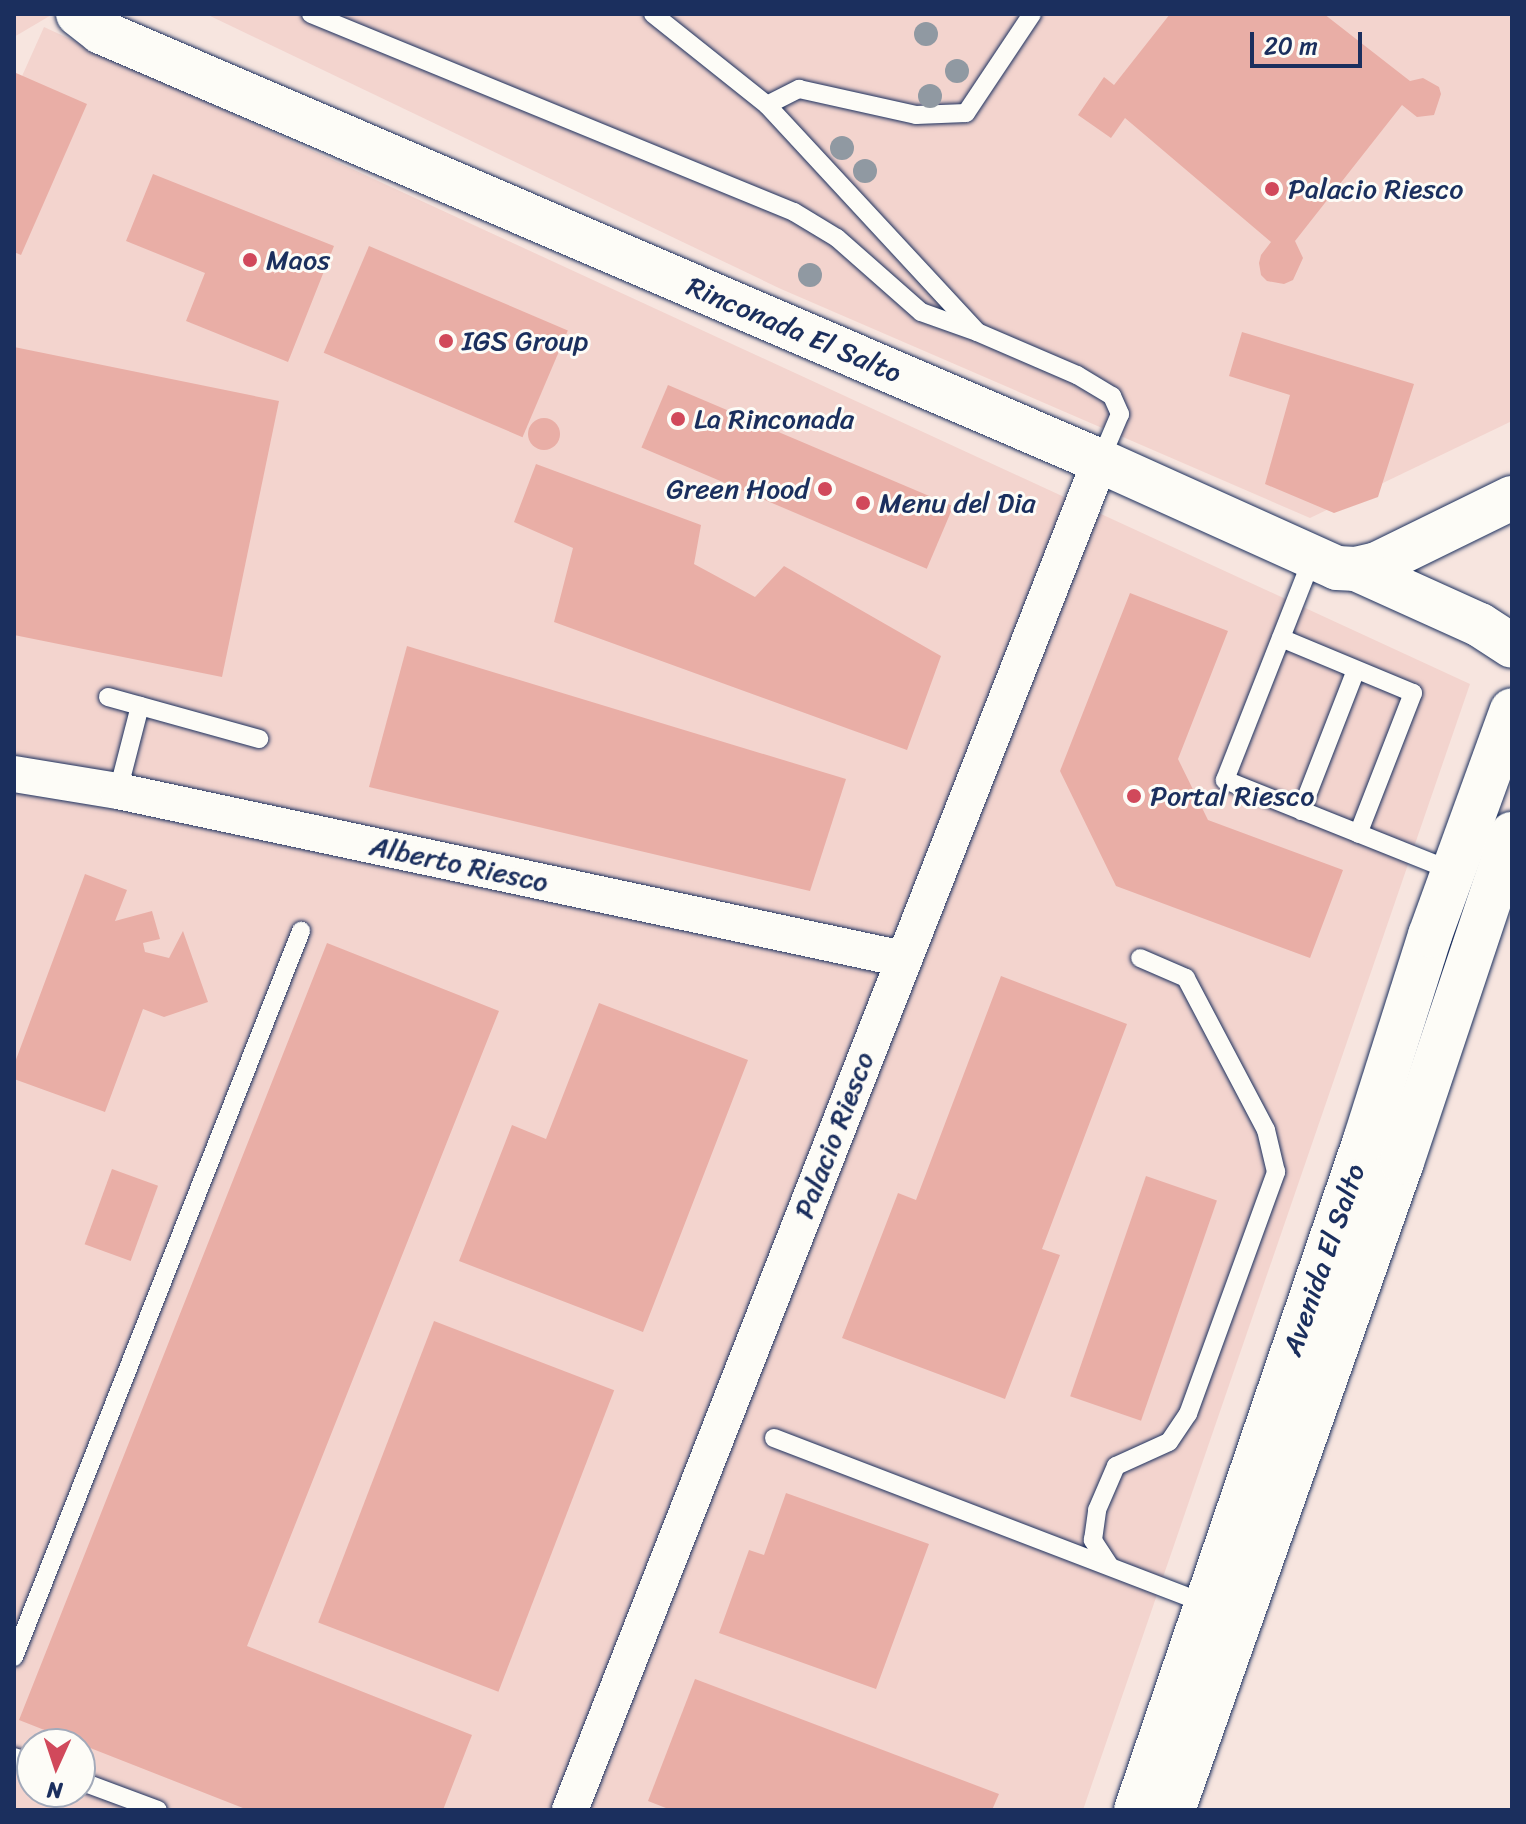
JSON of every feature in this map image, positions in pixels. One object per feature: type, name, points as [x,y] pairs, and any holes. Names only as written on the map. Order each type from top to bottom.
[{"type":"main road","name":"Rinconada El Salto","points":[[78,14],[101,32],[1100,461],[1312,559],[1337,568],[1356,569],[1480,625],[1512,646]]},
{"type":"main road","points":[[1356,569],[1393,557],[1512,498]]},
{"type":"main road","name":"Avenida El Salto","points":[[1136,1810],[1453,871],[1512,710]]},
{"type":"main road","name":"Avenida El Salto","points":[[1173,1810],[1402,1162],[1512,834]]},
{"type":"street","name":"Palacio Riesco","points":[[570,1810],[1100,461]]},
{"type":"street","name":"Alberto Riesco","points":[[14,774],[118,791],[903,959]]},
{"type":"lane","points":[[311,14],[794,212],[837,238],[921,312],[977,332],[1077,375],[1112,396],[1120,414],[1100,461]]},
{"type":"lane","points":[[653,14],[767,105],[977,332]]},
{"type":"lane","points":[[767,105],[799,89],[916,115],[966,113],[1032,14]]},
{"type":"lane","points":[[1312,559],[1225,780],[1453,871]]},
{"type":"lane","points":[[1281,638],[1413,693],[1358,834]]},
{"type":"lane","points":[[1301,811],[1356,670]]},
{"type":"lane","points":[[108,697],[259,739]]},
{"type":"lane","points":[[118,791],[140,706]]},
{"type":"lane","points":[[14,1657],[301,931]]},
{"type":"lane","points":[[1109,1565],[1093,1540],[1104,1495],[1116,1466],[1169,1442],[1188,1414],[1276,1172],[1266,1130],[1186,978],[1140,958]]},
{"type":"lane","points":[[774,1438],[1206,1604]]},
{"type":"lane","points":[[96,1787],[158,1810]]},
{"type":"shaded area","points":[[14,14],[53,14],[14,37]]},
{"type":"shaded area","points":[[206,14],[1512,14],[1512,421],[1310,518],[781,289]]},
{"type":"shaded area","points":[[44,27],[1470,684],[1083,1810],[14,1810],[14,94]]},
{"type":"building","name":"Palacio Riesco","points":[[1170,14],[1324,14],[1410,81],[1423,78],[1439,87],[1441,94],[1434,115],[1417,117],[1402,105],[1295,241],[1303,258],[1293,280],[1284,284],[1267,281],[1261,275],[1261,255],[1271,242],[1125,118],[1111,138],[1078,115],[1104,77],[1114,85]]},
{"type":"building","points":[[16,73],[87,104],[21,255],[14,252]]},
{"type":"building","name":"Maos","points":[[153,174],[334,246],[288,362],[186,321],[205,273],[126,241]]},
{"type":"building","name":"IGS Group","points":[[369,246],[568,330],[523,437],[324,353]]},
{"type":"building","points":[[1242,332],[1414,384],[1378,497],[1334,513],[1265,484],[1290,395],[1229,376]]},
{"type":"building","points":[[14,347],[279,401],[222,677],[14,635]]},
{"type":"building","points":[[668,385],[953,506],[927,569],[641,448]]},
{"type":"building","points":[[544,418],[555,423],[560,434],[555,445],[544,450],[533,445],[528,434],[533,423]]},
{"type":"building","points":[[536,464],[701,525],[694,564],[755,597],[784,566],[941,656],[907,750],[554,622],[573,548],[514,522]]},
{"type":"building","name":"Portal Riesco","points":[[1130,593],[1228,631],[1178,759],[1208,820],[1343,870],[1310,958],[1116,886],[1060,771]]},
{"type":"building","points":[[407,646],[846,779],[810,891],[369,787]]},
{"type":"building","points":[[85,874],[127,890],[115,921],[152,911],[160,939],[143,943],[145,952],[169,958],[183,931],[208,1002],[164,1017],[143,1009],[105,1112],[14,1079],[14,1065]]},
{"type":"building","points":[[327,943],[499,1011],[247,1646],[472,1735],[443,1810],[248,1810],[96,1750],[96,1728],[39,1728],[19,1720]]},
{"type":"building","points":[[1001,976],[1127,1024],[1042,1249],[1060,1255],[1005,1399],[842,1338],[898,1193],[916,1200]]},
{"type":"building","points":[[599,1003],[748,1060],[643,1332],[459,1261],[512,1125],[546,1139]]},
{"type":"building","points":[[112,1169],[158,1186],[131,1261],[85,1244]]},
{"type":"building","points":[[1146,1176],[1217,1200],[1141,1421],[1070,1396]]},
{"type":"building","points":[[434,1321],[614,1390],[498,1692],[318,1623]]},
{"type":"building","points":[[786,1493],[929,1544],[876,1689],[719,1633],[749,1550],[764,1555]]},
{"type":"building","points":[[695,1679],[999,1794],[992,1810],[671,1810],[648,1801]]},
{"type":"place","name":"Palacio Riesco","points":[[1272,189]]},
{"type":"place","name":"Maos","points":[[250,260]]},
{"type":"place","name":"IGS Group","points":[[446,341]]},
{"type":"place","name":"La Rinconada","points":[[678,419]]},
{"type":"place","name":"Green Hood","points":[[825,489]]},
{"type":"place","name":"Menu del Dia","points":[[863,503]]},
{"type":"place","name":"Portal Riesco","points":[[1134,796]]}]
